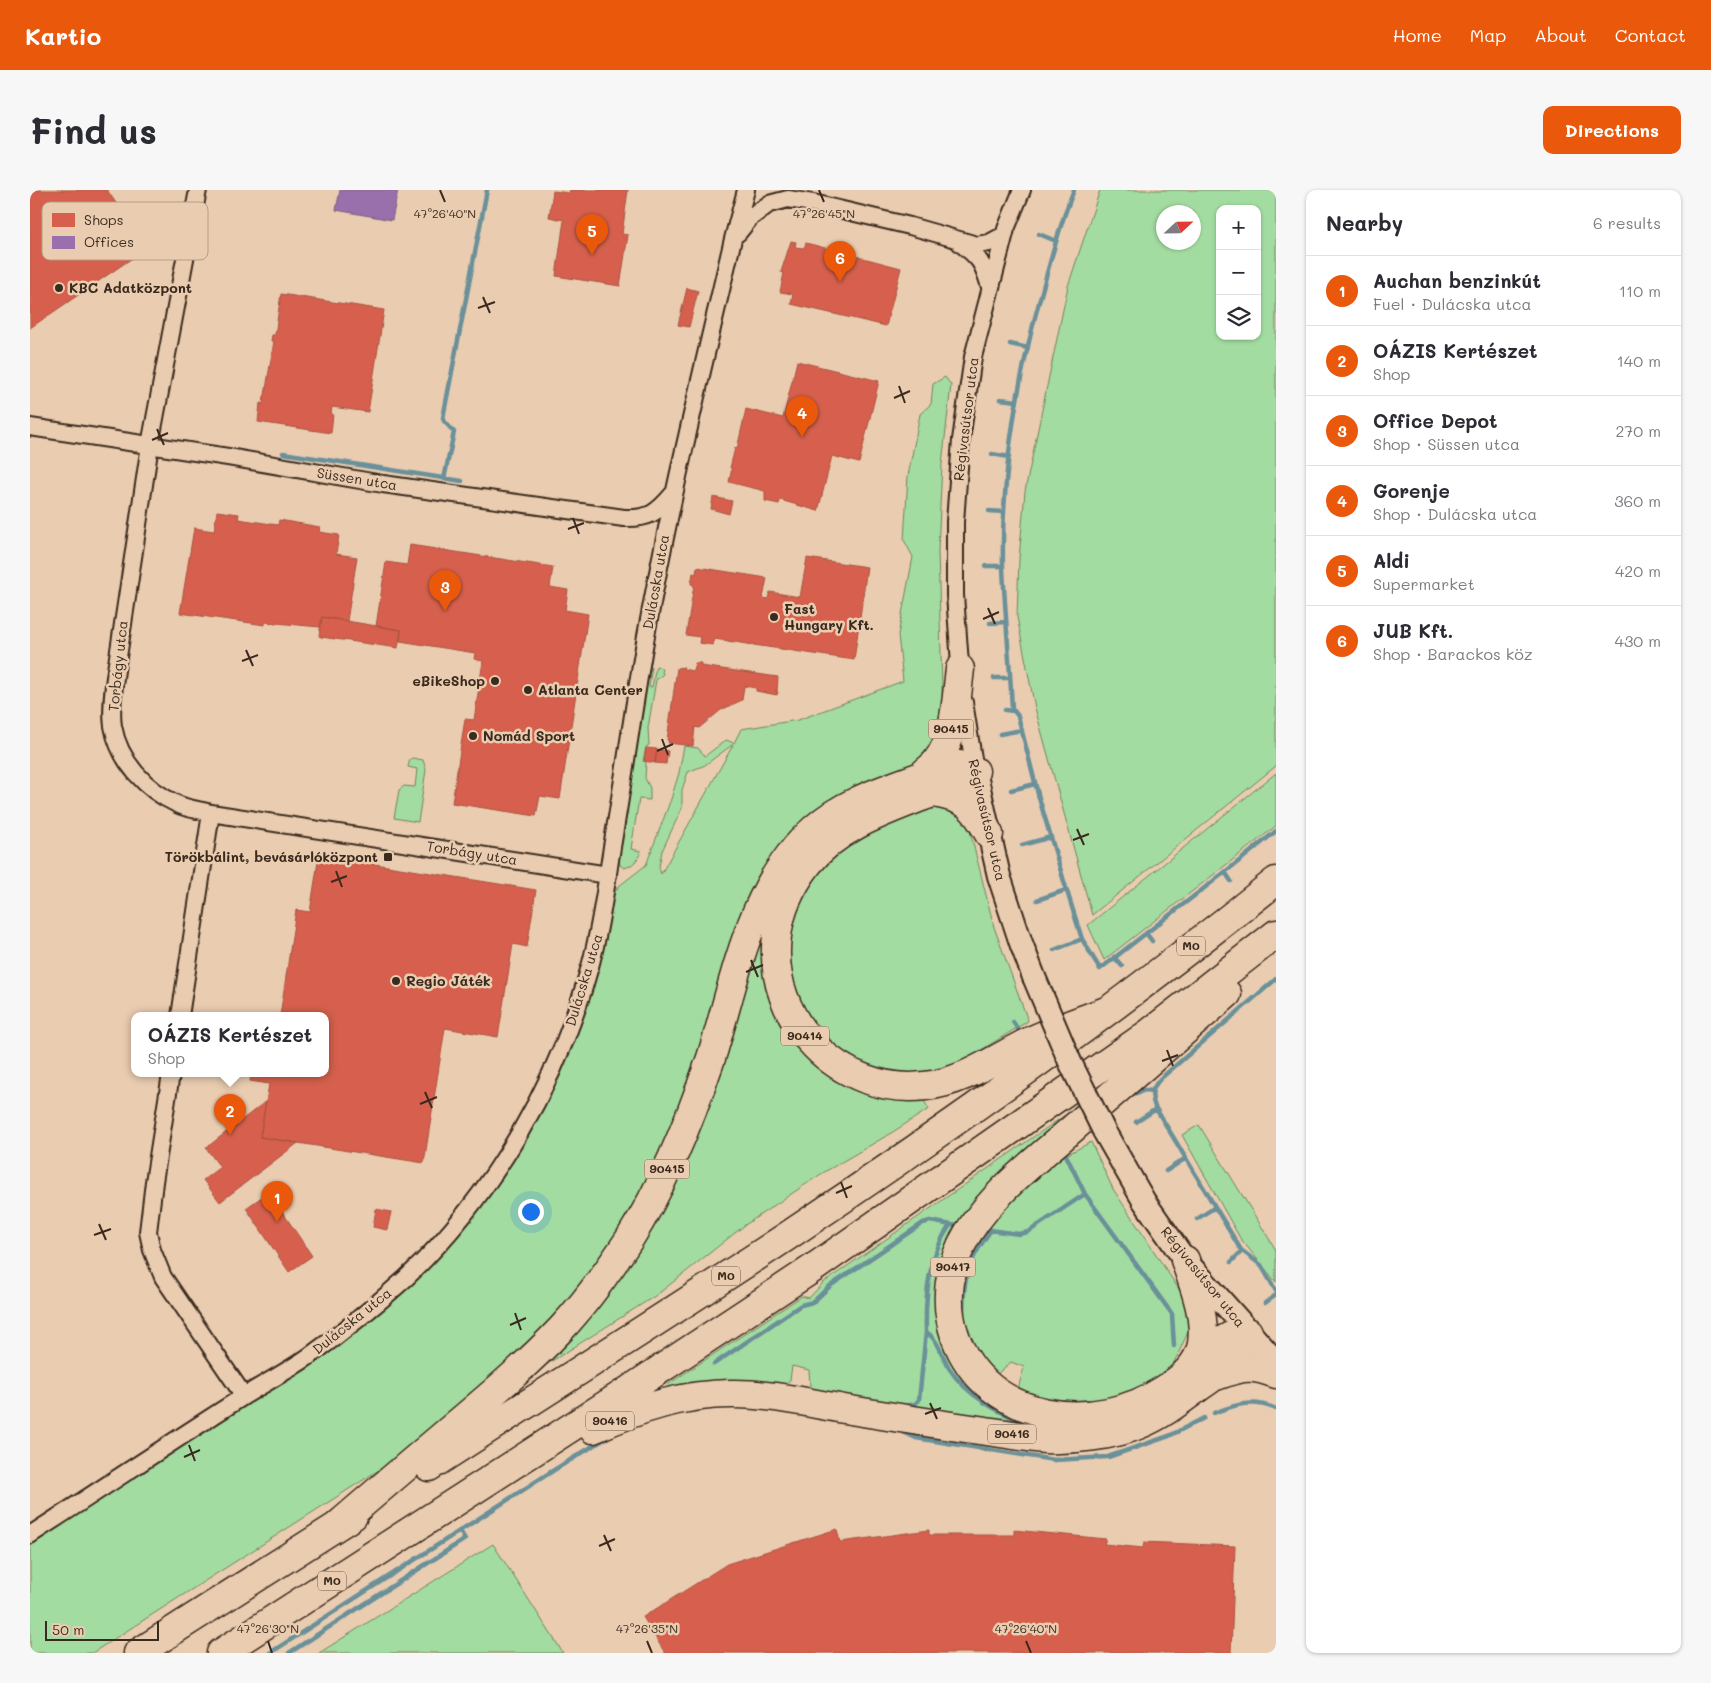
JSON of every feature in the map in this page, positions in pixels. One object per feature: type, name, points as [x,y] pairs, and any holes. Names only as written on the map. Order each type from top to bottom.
[{"type":"highway","name":"90415","points":[[926,785],[946,746],[951,729],[960,668]]},
{"type":"highway","name":"90415","points":[[337,1526],[512,1377],[562,1328],[602,1280],[649,1207],[689,1119],[711,1057],[752,924],[768,888],[783,862],[815,827],[839,810],[860,800],[926,785],[952,764],[966,766],[975,772]]},
{"type":"highway","points":[[926,785],[968,804],[976,812],[988,834]]},
{"type":"highway","name":"90414","points":[[926,785],[844,832],[816,855],[795,882],[787,898],[777,936],[776,961],[780,987],[790,1011],[802,1032],[818,1050],[839,1067],[861,1078],[901,1087],[925,1086],[958,1079],[1029,1042],[1106,1011]]},
{"type":"highway","name":"M0","points":[[138,1653],[787,1236],[1001,1088],[1106,1011],[1276,881]]},
{"type":"highway","name":"M0","points":[[221,1653],[629,1390],[812,1269],[1148,1034],[1275,935]]},
{"type":"highway","name":"90417","points":[[1204,1371],[1125,1409],[1105,1414],[1082,1416],[1057,1415],[1016,1403],[984,1381],[969,1363],[958,1342],[951,1325],[948,1302],[950,1276],[956,1256],[969,1232],[989,1205],[1027,1168],[1257,968],[1275,935]]},
{"type":"highway","points":[[1185,1260],[1200,1307],[1204,1371]]},
{"type":"highway","name":"90416","points":[[443,1510],[588,1432],[620,1417],[670,1401],[712,1395],[735,1394],[770,1397],[933,1424],[1046,1439],[1091,1436],[1137,1426],[1161,1414],[1204,1371],[1239,1353],[1245,1345],[1248,1332]]},
{"type":"highway","name":"90416","points":[[1204,1371],[1249,1366],[1276,1374]]},
{"type":"street","name":"Dulácska utca","points":[[30,1536],[244,1396],[306,1358],[349,1326],[407,1277],[454,1226],[486,1184],[519,1134],[532,1110],[570,1026],[591,963],[602,918],[643,653],[663,541],[746,190]]},
{"type":"street","name":"Régivasútsor utca","points":[[1022,190],[1004,235],[973,357],[961,440],[955,522],[955,577],[960,668],[975,772],[988,834],[1008,907],[1034,977],[1070,1062],[1104,1130],[1144,1201],[1185,1260],[1276,1362]]},
{"type":"street","points":[[733,239],[750,218],[782,194],[977,245],[988,243],[1004,235]]},
{"type":"street","points":[[959,241],[976,255],[985,267],[991,289]]},
{"type":"street","name":"Torbágy utca","points":[[185,260],[150,445],[113,691],[113,726],[122,753],[135,774],[165,798],[178,805],[211,813],[608,875]]},
{"type":"street","name":"Süssen utca","points":[[30,427],[383,484],[624,518],[639,518],[654,514],[674,492]]},
{"type":"street","points":[[181,1012],[211,813]]},
{"type":"street","points":[[171,1077],[148,1232],[152,1250],[163,1277],[244,1396]]},
{"type":"green space","points":[[1100,190],[1276,190],[1276,766],[1092,915],[1035,708],[1017,617],[1019,559],[1025,491],[1068,286]]},
{"type":"green space","points":[[945,377],[951,385],[942,464],[938,551],[943,722],[923,762],[790,841],[658,1167],[606,1258],[555,1329],[393,1461],[92,1653],[30,1653],[30,1546],[310,1361],[433,1259],[568,1054],[592,986],[614,893],[619,886],[646,865],[671,799],[679,773],[684,746],[698,748],[705,756],[726,740],[734,743],[741,729],[798,720],[903,681],[898,635],[913,557],[904,540],[908,476],[920,414],[931,404],[933,384]],"holes":[[[733,745],[661,874],[659,867],[662,851],[682,808],[682,790],[688,772],[705,765]]]},
{"type":"green space","points":[[656,666],[661,668],[663,674],[656,680],[648,728],[649,745],[646,747],[643,761],[646,762],[645,778],[650,788],[650,800],[639,799],[631,849],[641,851],[635,862],[624,868],[620,865],[619,861],[649,671],[652,667],[649,687],[652,687]]},
{"type":"green space","points":[[410,759],[423,760],[426,770],[418,822],[394,818],[399,790],[404,786],[415,787],[417,769],[408,767]]},
{"type":"green space","points":[[1276,773],[1276,826],[1104,960],[1088,925]]},
{"type":"green space","points":[[940,805],[967,819],[994,927],[1028,1021],[978,1052],[962,1065],[894,1078],[837,1056],[797,1005],[787,957],[787,932],[815,867],[845,844],[891,818]]},
{"type":"green space","points":[[763,942],[774,1012],[789,1042],[833,1080],[881,1099],[924,1101],[929,1109],[821,1174],[745,1225],[658,1294],[541,1368],[666,1200],[702,1124],[738,1003],[757,950]]},
{"type":"green space","points":[[1065,1115],[1067,1119],[973,1207],[938,1319],[1038,1422],[1037,1427],[815,1392],[810,1387],[809,1370],[792,1366],[790,1380],[781,1387],[668,1388],[667,1385],[802,1296],[809,1298],[823,1283]]},
{"type":"green space","points":[[1199,1125],[1276,1250],[1276,1282],[1240,1238],[1182,1135]]},
{"type":"green space","points":[[1091,1142],[1113,1189],[1186,1300],[1190,1328],[1171,1369],[1143,1387],[1101,1403],[1049,1403],[1018,1389],[1024,1367],[1011,1362],[995,1376],[967,1344],[958,1277],[984,1226],[1056,1157],[1062,1157]]},
{"type":"green space","points":[[493,1544],[563,1653],[319,1653]]},
{"type":"building: Shops","points":[[30,190],[107,190],[115,202],[42,202],[42,260],[129,260],[30,328]]},
{"type":"building: Shops","points":[[570,190],[628,190],[622,234],[628,235],[620,286],[556,276],[564,220],[549,217],[553,191],[569,193]]},
{"type":"building: Shops","points":[[791,241],[796,242],[795,247],[804,248],[806,243],[901,268],[886,326],[791,304],[793,294],[780,292],[784,273],[781,272]]},
{"type":"building: Shops","points":[[687,288],[698,291],[689,327],[678,325]]},
{"type":"building: Shops","points":[[281,294],[384,310],[368,412],[332,407],[331,433],[258,422],[260,403],[263,404],[265,395],[274,341],[271,341],[272,335],[275,335]]},
{"type":"building: Shops","points":[[797,361],[879,381],[859,463],[832,456],[818,511],[780,500],[779,504],[765,501],[765,491],[729,482],[732,468],[730,468],[735,448],[737,449],[746,409],[783,418]]},
{"type":"building: Shops","points":[[713,497],[732,501],[729,514],[711,509]]},
{"type":"building: Shops","points":[[217,511],[239,514],[238,519],[278,525],[279,520],[320,527],[319,532],[339,535],[336,554],[357,557],[347,621],[322,617],[320,627],[265,622],[265,625],[180,613],[194,528],[214,531]]},
{"type":"building: Shops","name":"Atlanta Center","points":[[410,545],[553,567],[550,587],[568,590],[565,610],[588,614],[560,799],[540,796],[536,816],[452,803],[465,719],[474,720],[483,661],[474,659],[475,653],[400,641],[401,630],[376,626],[386,562],[407,565]]},
{"type":"building: Shops","name":"Fast Hungary Kft.","points":[[807,558],[867,567],[854,660],[714,639],[713,645],[699,643],[700,637],[686,635],[694,585],[691,584],[693,573],[696,574],[697,567],[767,578],[763,598],[768,599],[770,592],[800,597]]},
{"type":"building: Shops","points":[[322,617],[401,630],[398,648],[321,637],[319,636]]},
{"type":"building: Shops","points":[[695,663],[701,663],[701,666],[778,677],[777,691],[775,691],[778,692],[777,695],[756,691],[756,688],[744,686],[742,700],[721,710],[699,728],[695,727],[693,746],[668,743],[677,668],[684,667],[683,669],[693,671]]},
{"type":"building: Shops","points":[[646,748],[657,749],[655,763],[644,761]]},
{"type":"building: Shops","points":[[657,749],[668,751],[666,764],[655,763]]},
{"type":"building: Shops","name":"Regio Játék","points":[[319,855],[536,890],[527,947],[513,944],[498,1037],[445,1028],[424,1163],[260,1137],[269,1084],[250,1081],[251,1077],[329,1077],[329,1012],[281,1012],[296,910],[310,912]]},
{"type":"building: Shops","points":[[266,1101],[260,1137],[298,1143],[220,1202],[203,1180],[220,1167],[206,1148]]},
{"type":"building: Shops","points":[[269,1192],[312,1256],[289,1272],[246,1208]]},
{"type":"building: Shops","points":[[376,1209],[391,1212],[387,1230],[373,1227]]},
{"type":"building: Shops","points":[[837,1529],[840,1542],[929,1530],[929,1535],[1014,1535],[1014,1530],[1106,1539],[1104,1544],[1143,1548],[1144,1542],[1235,1546],[1231,1653],[665,1653],[643,1617],[727,1564]]},
{"type":"building: Offices","points":[[340,190],[398,190],[392,220],[336,210]]},
{"type":"waterway","points":[[444,479],[454,432],[443,418],[487,190]]},
{"type":"waterway","points":[[1012,710],[1003,567],[1003,531],[1008,459],[1026,353],[1057,236],[1074,190]]},
{"type":"waterway","points":[[1039,234],[1056,241]]},
{"type":"waterway","points":[[1010,344],[1028,348]]},
{"type":"waterway","points":[[1000,399],[1017,401]]},
{"type":"waterway","points":[[283,453],[462,481]]},
{"type":"waterway","points":[[992,454],[1009,457]]},
{"type":"waterway","points":[[989,511],[1004,512]]},
{"type":"waterway","points":[[986,566],[1003,566]]},
{"type":"waterway","points":[[990,623],[1006,622]]},
{"type":"waterway","points":[[994,678],[1010,678]]},
{"type":"waterway","points":[[1005,710],[1014,711],[1018,716],[1039,798],[1082,939],[1100,969],[1276,831]]},
{"type":"waterway","points":[[1000,734],[1022,730]]},
{"type":"waterway","points":[[1011,790],[1035,784]]},
{"type":"waterway","points":[[1022,845],[1051,837]]},
{"type":"waterway","points":[[1225,872],[1231,881]]},
{"type":"waterway","points":[[1037,900],[1066,890]]},
{"type":"waterway","points":[[1146,933],[1152,941]]},
{"type":"waterway","points":[[1054,950],[1082,939]]},
{"type":"waterway","points":[[1114,957],[1122,966]]},
{"type":"waterway","points":[[1276,979],[1160,1079],[1155,1085],[1152,1095],[1155,1107],[1241,1250],[1261,1265],[1276,1291]]},
{"type":"waterway","points":[[1013,1022],[1022,1035]]},
{"type":"waterway","points":[[1133,1094],[1145,1090],[1152,1091]]},
{"type":"waterway","points":[[1136,1122],[1156,1109]]},
{"type":"waterway","points":[[1068,1149],[1065,1153],[1085,1194],[1172,1314],[1174,1346]]},
{"type":"waterway","points":[[1166,1171],[1186,1158]]},
{"type":"waterway","points":[[990,1230],[1019,1234],[1028,1232],[1085,1194]]},
{"type":"waterway","points":[[1197,1219],[1215,1207]]},
{"type":"waterway","points":[[714,1364],[801,1305],[813,1302],[830,1286],[923,1223],[930,1221],[957,1226]]},
{"type":"waterway","points":[[950,1225],[932,1263],[927,1290],[926,1332],[934,1339],[949,1368],[965,1387],[984,1402],[1028,1424]]},
{"type":"waterway","points":[[963,1313],[964,1288],[972,1259],[991,1230]]},
{"type":"waterway","points":[[1231,1262],[1242,1251]]},
{"type":"waterway","points":[[1265,1303],[1276,1295]]},
{"type":"waterway","points":[[907,1406],[915,1404],[919,1400],[926,1332]]},
{"type":"waterway","points":[[1214,1413],[1230,1407],[1253,1403],[1276,1409]]},
{"type":"waterway","points":[[899,1430],[916,1438],[1054,1460],[1108,1457],[1169,1436],[1204,1418]]},
{"type":"waterway","points":[[270,1653],[611,1435]]},
{"type":"waterway","points":[[289,1653],[465,1539],[460,1531]]},
{"type":"place","name":"Aldi","points":[[592,255]]},
{"type":"place","name":"JUB Kft.","points":[[840,282]]},
{"type":"place","name":"KBC Adatközpont","points":[[59,288]]},
{"type":"place","name":"Gorenje","points":[[802,437]]},
{"type":"place","name":"Office Depot","points":[[445,611]]},
{"type":"place","name":"Fast Hungary Kft.","points":[[774,617]]},
{"type":"place","name":"eBikeShop","points":[[495,681]]},
{"type":"place","name":"Atlanta Center","points":[[528,690]]},
{"type":"place","name":"Nomád Sport","points":[[473,736]]},
{"type":"place","name":"Törökbálint, bevásárlóközpont","points":[[388,857]]},
{"type":"place","name":"Regio Játék","points":[[396,981]]},
{"type":"place","name":"OÁZIS Kertészet","points":[[230,1135]]},
{"type":"place","name":"Auchan benzinkút","points":[[277,1222]]}]
